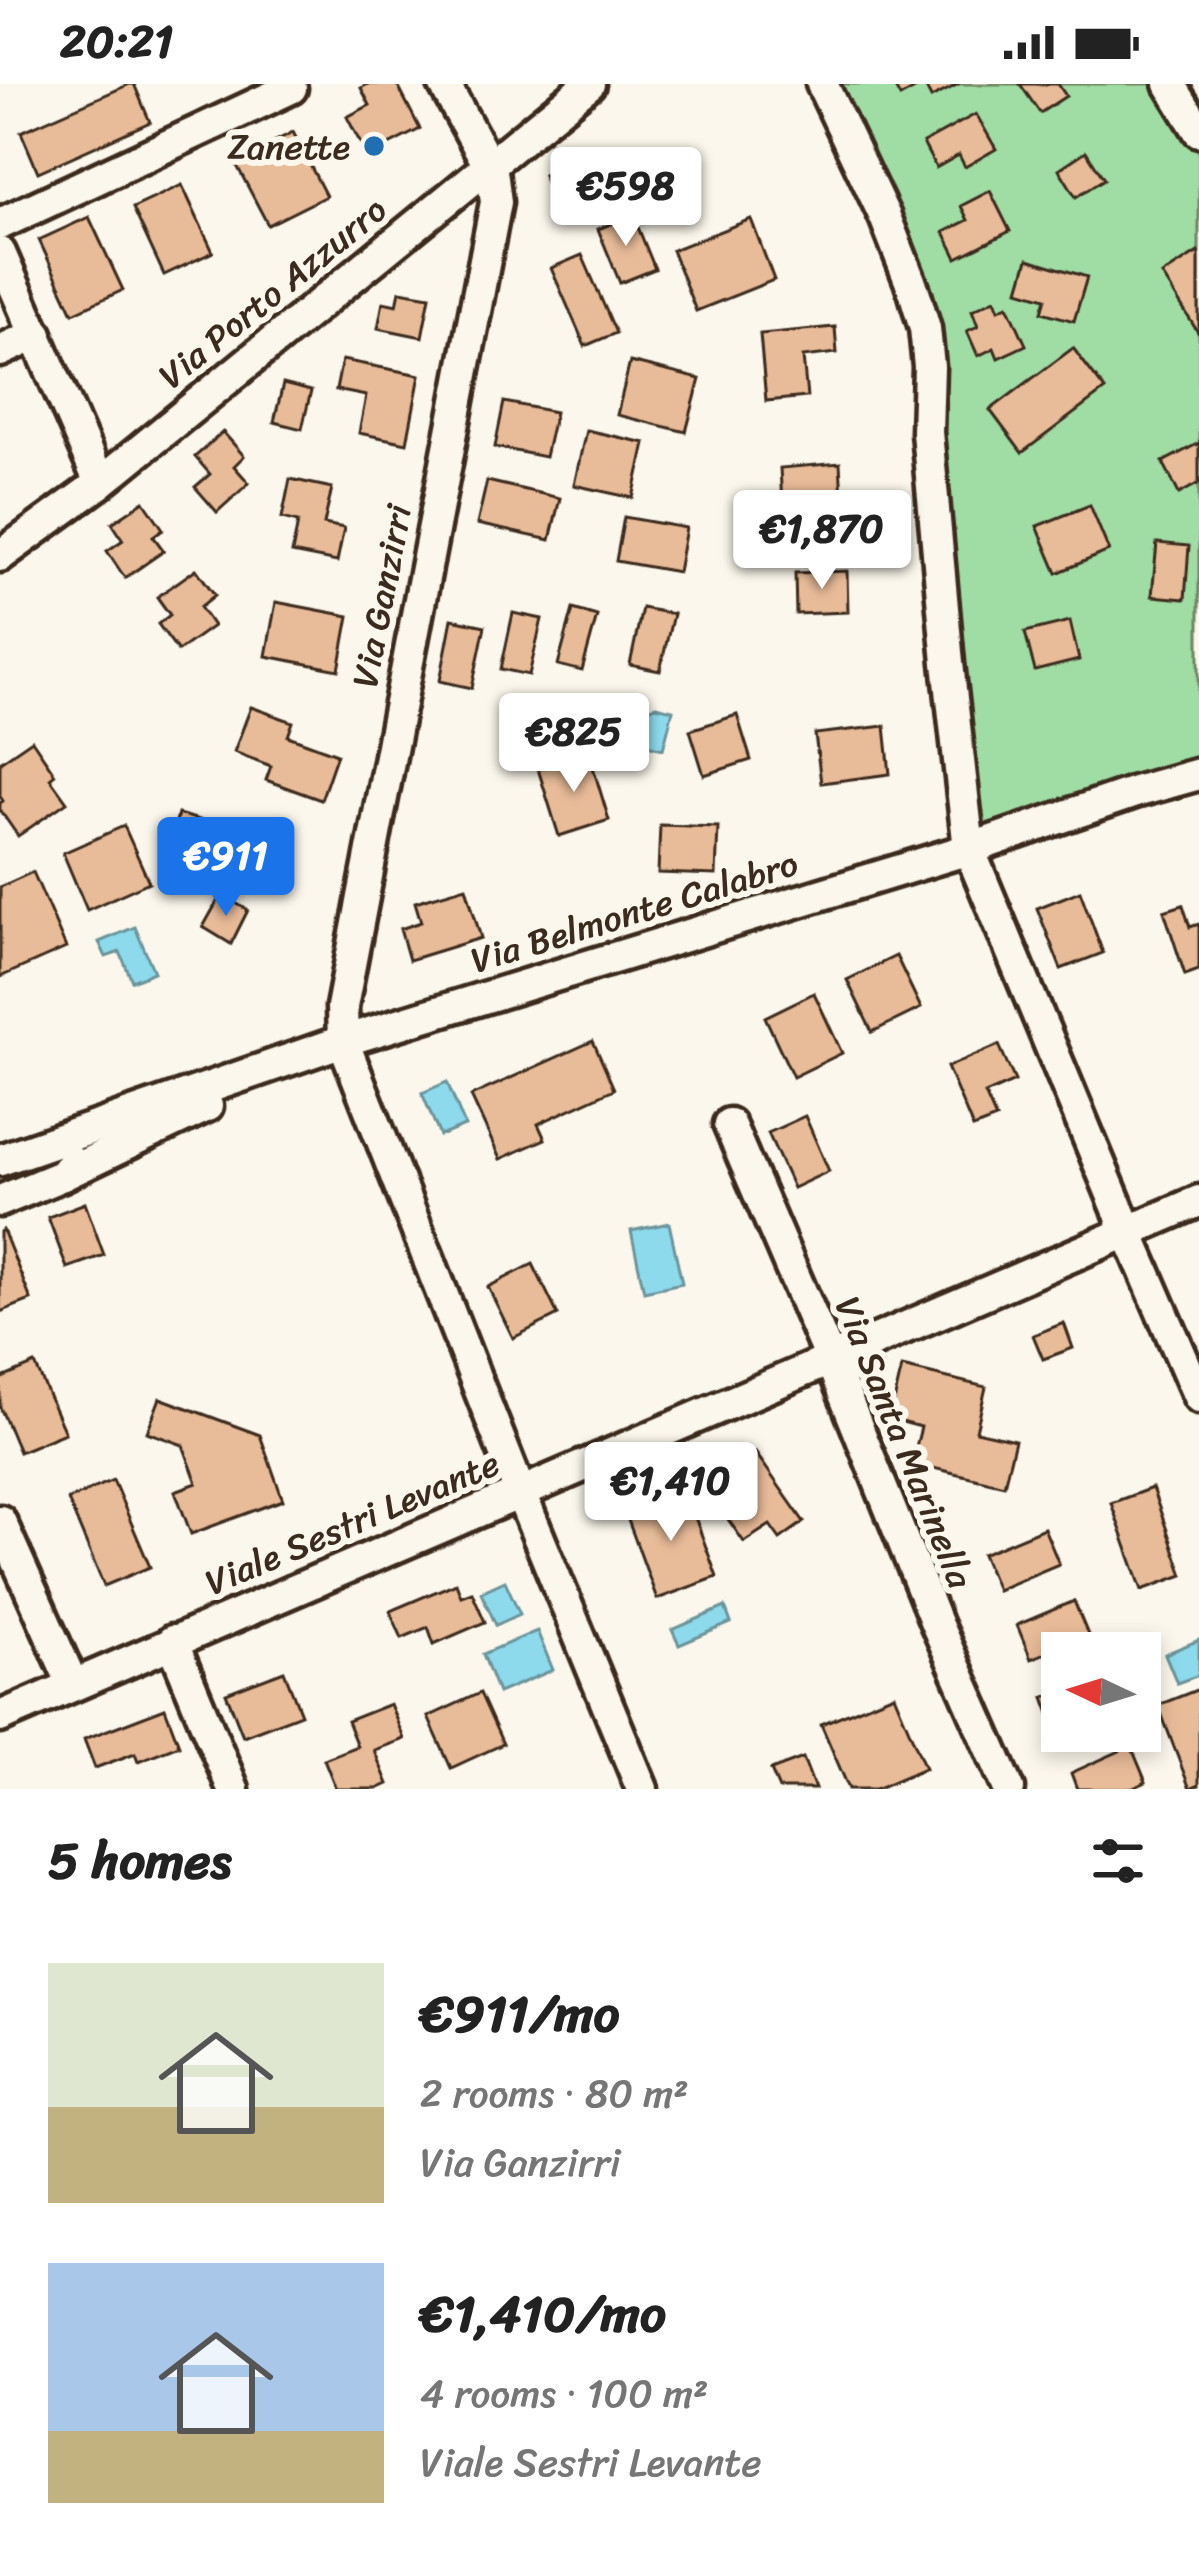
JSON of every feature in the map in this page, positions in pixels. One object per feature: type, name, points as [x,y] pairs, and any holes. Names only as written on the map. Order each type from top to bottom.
[{"type":"street","points":[[444,84],[489,166]]},
{"type":"street","name":"Via Porto Azzurro","points":[[0,556],[100,482],[589,84]]},
{"type":"street","points":[[822,84],[885,217],[925,328],[928,447],[969,849],[1199,1397]]},
{"type":"street","points":[[1170,84],[1199,131]]},
{"type":"street","points":[[0,224],[291,88]]},
{"type":"street","name":"Via Ganzirri","points":[[343,1041],[340,1015],[496,202],[489,166]]},
{"type":"street","points":[[0,253],[100,482]]},
{"type":"street","points":[[0,351],[37,334]]},
{"type":"street","points":[[0,527],[49,522]]},
{"type":"street","name":"Via Belmonte Calabro","points":[[0,1160],[343,1041],[1199,774]]},
{"type":"street","points":[[0,1201],[343,1041],[642,1789]]},
{"type":"street","name":"Via Santa Marinella","points":[[729,1124],[1009,1789]]},
{"type":"street","points":[[63,1175],[93,1128]]},
{"type":"street","name":"Viale Sestri Levante","points":[[0,1717],[1199,1201]]},
{"type":"street","points":[[0,1521],[73,1685]]},
{"type":"street","points":[[172,1641],[233,1789]]},
{"type":"green space","points":[[805,84],[1161,84],[1199,144],[1199,776],[969,849],[927,340]]},
{"type":"water","points":[[656,706],[673,710],[663,749],[614,737],[619,717]]},
{"type":"water","points":[[135,927],[154,972],[132,981],[120,952],[106,957],[99,942]]},
{"type":"water","points":[[447,1082],[465,1126],[440,1136],[422,1093]]},
{"type":"water","points":[[669,1223],[682,1283],[644,1291],[631,1231]]},
{"type":"water","points":[[505,1581],[520,1614],[496,1625],[481,1592]]},
{"type":"water","points":[[725,1607],[731,1623],[679,1645],[672,1630]]},
{"type":"water","points":[[537,1631],[553,1670],[498,1693],[483,1654]]},
{"type":"water","points":[[1199,1640],[1199,1675],[1177,1683],[1165,1654]]},
{"type":"building","points":[[130,84],[150,122],[38,172],[21,132]]},
{"type":"building","points":[[397,84],[420,129],[367,156],[347,117],[370,105],[361,88]]},
{"type":"building","points":[[893,84],[924,84],[900,97]]},
{"type":"building","points":[[924,84],[959,84],[931,98]]},
{"type":"building","points":[[1020,84],[1058,84],[1066,96],[1040,113]]},
{"type":"building","points":[[976,114],[996,149],[965,167],[959,155],[936,168],[923,143]]},
{"type":"building","points":[[293,132],[326,196],[268,225],[235,162]]},
{"type":"building","points":[[601,150],[618,190],[560,214],[543,175]]},
{"type":"building","points":[[1086,151],[1104,179],[1076,197],[1059,169]]},
{"type":"building","points":[[182,185],[213,252],[164,275],[133,208]]},
{"type":"building","points":[[990,191],[1010,231],[957,258],[944,232],[968,220],[961,206]]},
{"type":"building","points":[[633,215],[655,269],[620,283],[598,229]]},
{"type":"building","points":[[89,217],[123,290],[73,313],[39,240]]},
{"type":"building","points":[[751,219],[774,280],[696,311],[672,250]]},
{"type":"building","points":[[1199,254],[1199,334],[1162,275]]},
{"type":"building","points":[[582,255],[616,333],[585,346],[551,268]]},
{"type":"building","points":[[1028,259],[1087,277],[1074,321],[1042,312],[1046,298],[1019,290]]},
{"type":"building","points":[[400,291],[430,296],[422,337],[378,328],[383,302],[397,305]]},
{"type":"building","points":[[995,299],[999,309],[1008,305],[1026,345],[998,358],[994,348],[978,356],[967,331],[978,326],[972,310]]},
{"type":"building","points":[[835,327],[837,353],[803,357],[807,397],[766,401],[760,334]]},
{"type":"building","points":[[1073,348],[1105,390],[1022,453],[990,410]]},
{"type":"building","points":[[342,360],[420,375],[407,443],[359,433],[366,396],[336,390]]},
{"type":"building","points":[[630,362],[700,379],[686,432],[617,415]]},
{"type":"building","points":[[283,384],[311,391],[302,429],[274,422]]},
{"type":"building","points":[[504,402],[555,412],[545,457],[495,447]]},
{"type":"building","points":[[586,430],[645,443],[633,498],[574,485]]},
{"type":"building","points":[[223,432],[244,456],[234,466],[249,483],[217,512],[195,487],[210,474],[195,457]]},
{"type":"building","points":[[1199,443],[1199,483],[1179,494],[1163,462]]},
{"type":"building","points":[[840,463],[843,517],[783,521],[780,468]]},
{"type":"building","points":[[290,479],[332,488],[324,524],[344,528],[337,562],[292,553],[298,522],[282,518]]},
{"type":"building","points":[[487,481],[560,498],[550,540],[477,524]]},
{"type":"building","points":[[144,501],[163,529],[153,536],[164,551],[125,578],[107,551],[123,540],[112,523]]},
{"type":"building","points":[[1090,505],[1109,551],[1057,573],[1037,526]]},
{"type":"building","points":[[624,517],[686,528],[678,572],[616,561]]},
{"type":"building","points":[[1157,543],[1189,546],[1185,599],[1152,596]]},
{"type":"building","points":[[196,569],[215,595],[200,607],[213,626],[178,651],[158,624],[170,615],[157,597]]},
{"type":"building","points":[[847,571],[848,612],[796,614],[795,573]]},
{"type":"building","points":[[276,602],[349,616],[339,670],[266,656]]},
{"type":"building","points":[[642,608],[673,614],[660,671],[630,665]]},
{"type":"building","points":[[573,609],[597,616],[582,671],[558,665]]},
{"type":"building","points":[[513,613],[542,619],[529,675],[501,669]]},
{"type":"building","points":[[452,619],[485,626],[472,688],[440,681]]},
{"type":"building","points":[[1070,621],[1079,660],[1035,671],[1025,632]]},
{"type":"building","points":[[251,707],[293,722],[288,736],[337,754],[321,800],[266,780],[271,766],[234,752]]},
{"type":"building","points":[[737,715],[751,760],[704,775],[690,730]]},
{"type":"building","points":[[885,726],[890,774],[821,783],[815,734]]},
{"type":"building","points":[[32,740],[67,802],[18,836],[0,810],[0,762]]},
{"type":"building","points":[[589,754],[609,820],[559,836],[538,769]]},
{"type":"building","points":[[178,814],[235,830],[227,859],[170,843]]},
{"type":"building","points":[[660,825],[718,827],[716,875],[658,873]]},
{"type":"building","points":[[124,826],[149,882],[87,910],[63,853]]},
{"type":"building","points":[[33,872],[66,948],[0,977],[0,887]]},
{"type":"building","points":[[466,887],[481,938],[409,960],[400,929],[421,922],[415,902]]},
{"type":"building","points":[[1080,891],[1103,953],[1061,969],[1037,908]]},
{"type":"building","points":[[221,895],[248,910],[231,944],[203,927]]},
{"type":"building","points":[[1183,905],[1190,927],[1199,924],[1199,970],[1185,975],[1164,911]]},
{"type":"building","points":[[896,956],[921,1008],[872,1032],[847,980]]},
{"type":"building","points":[[814,993],[842,1053],[793,1077],[765,1017]]},
{"type":"building","points":[[593,1041],[614,1089],[538,1124],[545,1139],[500,1159],[471,1096]]},
{"type":"building","points":[[999,1045],[1015,1081],[985,1094],[996,1119],[973,1128],[947,1067]]},
{"type":"building","points":[[805,1116],[829,1171],[793,1188],[768,1133]]},
{"type":"building","points":[[85,1203],[104,1255],[67,1268],[48,1217]]},
{"type":"building","points":[[3,1230],[31,1300],[0,1312],[0,1232]]},
{"type":"building","points":[[533,1264],[558,1315],[513,1338],[488,1287]]},
{"type":"building","points":[[1064,1323],[1073,1348],[1043,1359],[1033,1335]]},
{"type":"building","points":[[35,1364],[65,1433],[19,1452],[0,1407],[0,1379]]},
{"type":"building","points":[[902,1367],[986,1387],[976,1431],[1015,1440],[1004,1485],[912,1463],[921,1427],[890,1419]]},
{"type":"building","points":[[160,1398],[260,1435],[283,1500],[191,1534],[175,1491],[197,1483],[183,1445],[147,1432]]},
{"type":"building","points":[[755,1452],[804,1522],[780,1539],[770,1525],[744,1542],[713,1498],[735,1483],[727,1472]]},
{"type":"building","points":[[113,1480],[150,1567],[104,1586],[68,1500]]},
{"type":"building","points":[[1152,1488],[1183,1575],[1142,1590],[1111,1503]]},
{"type":"building","points":[[685,1490],[717,1577],[657,1599],[625,1512]]},
{"type":"building","points":[[1044,1528],[1059,1564],[997,1590],[982,1554]]},
{"type":"building","points":[[456,1583],[461,1596],[472,1592],[485,1622],[434,1644],[428,1627],[402,1638],[390,1611]]},
{"type":"building","points":[[1074,1601],[1087,1632],[1041,1632],[1041,1655],[1031,1659],[1017,1625]]},
{"type":"building","points":[[284,1671],[301,1714],[243,1736],[226,1693]]},
{"type":"building","points":[[1199,1689],[1199,1785],[1190,1789],[1161,1713],[1161,1704]]},
{"type":"building","points":[[480,1693],[503,1744],[451,1768],[428,1717]]},
{"type":"building","points":[[894,1694],[925,1768],[876,1789],[849,1789],[821,1724]]},
{"type":"building","points":[[390,1704],[404,1739],[374,1750],[388,1784],[377,1789],[336,1789],[324,1759],[357,1746],[347,1721]]},
{"type":"building","points":[[165,1708],[179,1745],[138,1761],[135,1753],[95,1768],[84,1739]]},
{"type":"building","points":[[1118,1752],[1134,1752],[1146,1782],[1131,1789],[1077,1789],[1071,1773]]},
{"type":"building","points":[[803,1758],[815,1789],[779,1789],[771,1770]]},
{"type":"place","name":"Zanette","points":[[374,146]]}]
